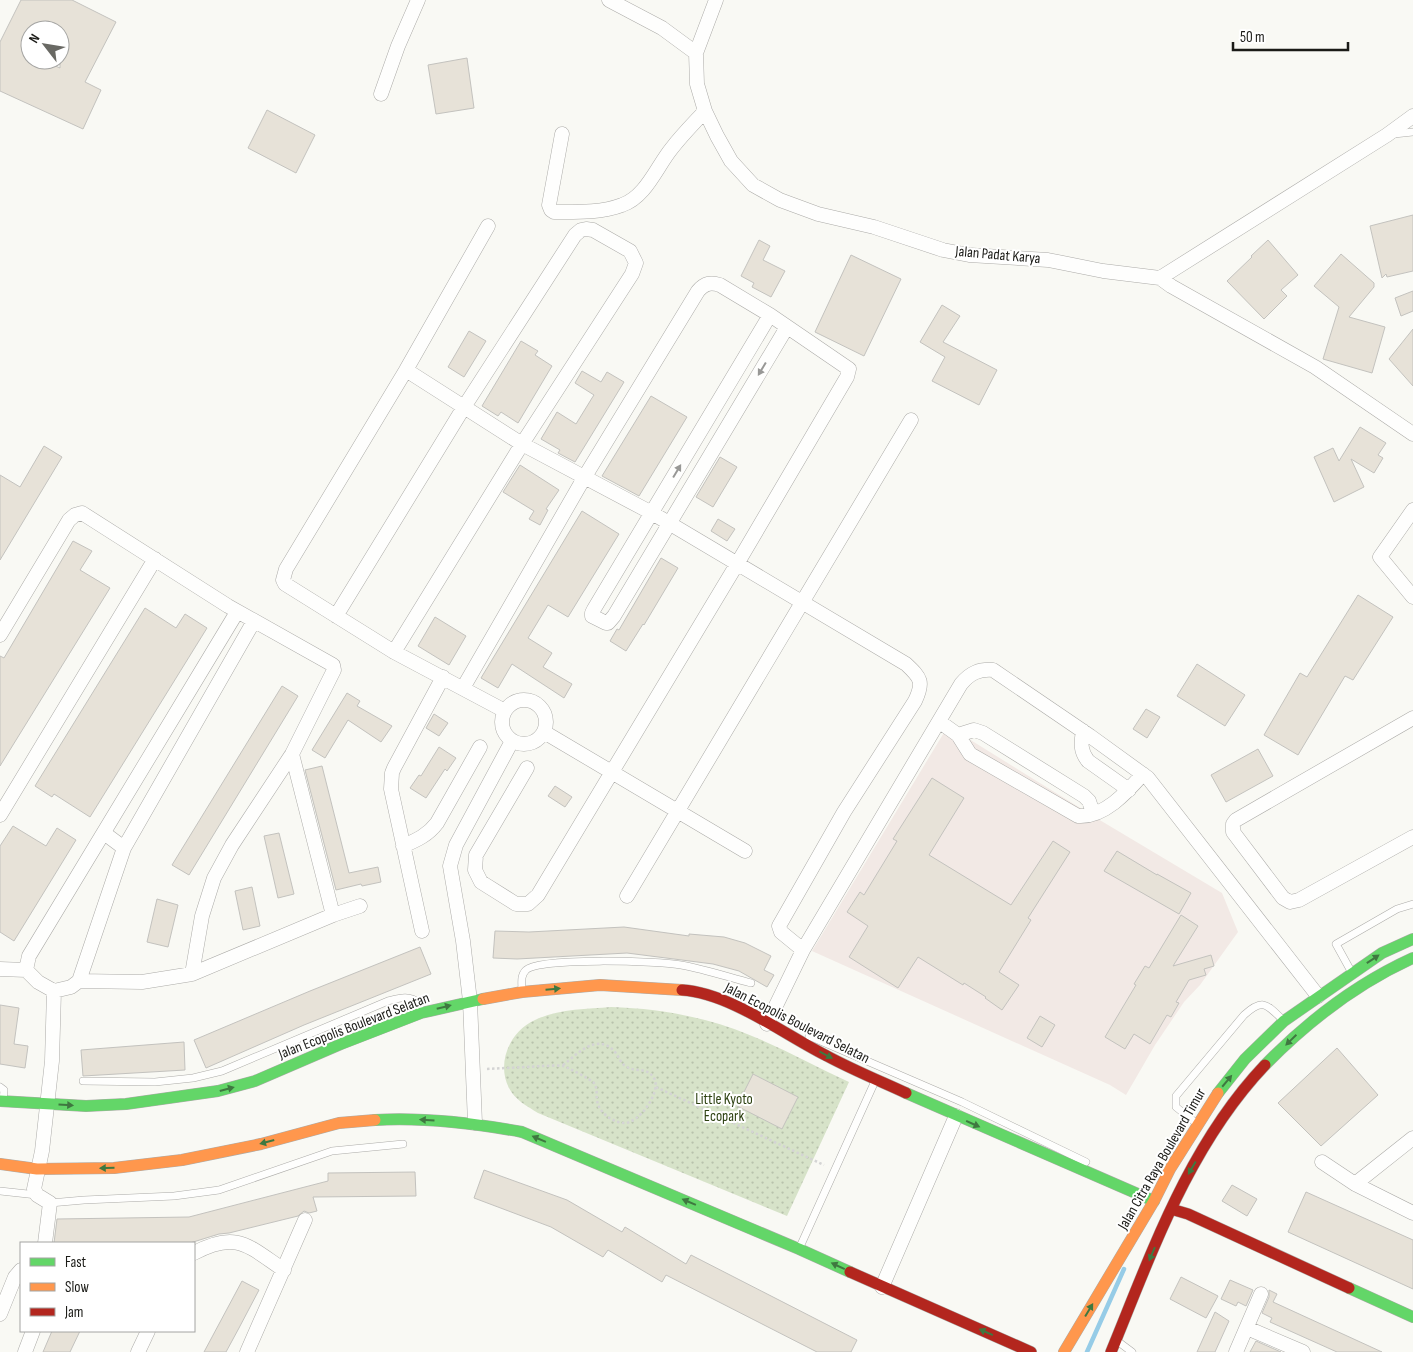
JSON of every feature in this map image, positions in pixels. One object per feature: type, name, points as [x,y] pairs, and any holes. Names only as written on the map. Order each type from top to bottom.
[{"type":"street","points":[[380,94],[418,0]]},
{"type":"street","points":[[609,0],[662,28],[696,53]]},
{"type":"street","name":"Jalan Padat Karya","points":[[716,0],[696,53],[697,84],[705,111],[731,160],[753,185],[780,200],[818,214],[874,227],[944,250],[969,255],[1048,260],[1103,271],[1160,278],[1314,367],[1413,434]]},
{"type":"street","points":[[562,134],[549,205],[550,210],[554,212],[582,212],[612,208],[623,205],[633,199],[647,185],[672,148],[705,111]]},
{"type":"street","points":[[1160,278],[1387,135],[1413,116]]},
{"type":"street","points":[[488,226],[406,370],[284,574],[283,580],[285,584],[394,652],[505,710]]},
{"type":"street","points":[[336,616],[464,407],[575,235],[581,230],[593,230],[630,251],[636,262],[632,274],[522,444],[394,652]]},
{"type":"street","points":[[463,688],[584,478],[698,291],[703,286],[714,283],[720,285],[770,315],[849,369],[849,373],[737,564],[538,895],[528,904],[516,904],[481,882],[475,870],[476,854],[528,768]]},
{"type":"street","points":[[770,315],[592,613],[592,616],[604,623],[608,623],[614,616],[787,327]]},
{"type":"street","points":[[406,370],[522,444],[652,513],[906,664],[918,675],[921,689],[915,701],[844,812],[779,926],[781,932],[803,950]]},
{"type":"street","points":[[627,896],[911,420]]},
{"type":"street","points":[[1413,510],[1380,557],[1413,597]]},
{"type":"street","points":[[0,635],[69,520],[75,515],[82,513],[238,612],[333,665],[334,668],[292,754],[218,870],[202,916],[192,974]]},
{"type":"street","points":[[0,815],[155,559]]},
{"type":"street","points":[[26,970],[29,956],[238,612]]},
{"type":"street","points":[[79,981],[124,848],[254,621]]},
{"type":"street","points":[[768,1024],[803,950],[940,722],[967,678],[982,669],[993,670],[1148,778],[1318,996]]},
{"type":"street","points":[[422,931],[391,788],[392,773],[443,677]]},
{"type":"street","points":[[524,699],[538,704],[546,717],[547,725],[540,738],[533,742],[519,744],[512,741],[502,727],[502,718],[505,710],[510,705],[524,699]]},
{"type":"street","points":[[1413,718],[1236,820],[1233,824],[1233,832],[1282,898],[1290,902],[1299,900],[1413,837]]},
{"type":"street","points":[[940,722],[958,735],[970,754],[1078,816],[1102,811],[1129,790],[1143,774]]},
{"type":"street","points":[[958,735],[974,730],[983,733],[1084,796],[1089,801],[1093,813]]},
{"type":"street","points":[[1083,731],[1081,745],[1083,755],[1088,761],[1129,790]]},
{"type":"street","points":[[544,732],[745,850]]},
{"type":"street","points":[[476,1123],[470,1001],[463,941],[450,866],[456,845],[512,741]]},
{"type":"street","points":[[403,846],[425,836],[437,823],[480,748]]},
{"type":"street","points":[[292,754],[333,915]]},
{"type":"street","points":[[104,833],[124,848]]},
{"type":"street","points":[[0,969],[26,970],[38,982],[54,991],[71,986],[79,981],[142,982],[192,974],[333,915],[360,906]]},
{"type":"street","name":"Jalan Citra Raya Boulevard Timur","points":[[1064,1352],[1154,1201],[1170,1169],[1218,1092],[1246,1059],[1284,1021],[1382,953],[1413,939]]},
{"type":"street","name":"Jalan Citra Raya Boulevard Timur","points":[[1111,1352],[1186,1177],[1234,1102],[1258,1072],[1297,1034],[1328,1009],[1392,968],[1413,958]]},
{"type":"street","name":"Jalan Ecopolis Boulevard Selatan","points":[[2,1101],[86,1106],[126,1104],[218,1091],[254,1081],[421,1013],[470,1001],[522,992],[600,985],[686,990],[721,999],[790,1034],[875,1082],[954,1121],[1154,1201]]},
{"type":"street","points":[[45,1242],[50,1203],[37,1195],[34,1189],[42,1151],[52,1060],[54,991]]},
{"type":"street","points":[[0,1164],[37,1168],[114,1168],[182,1160],[261,1144],[339,1123],[406,1118],[476,1123],[522,1132],[799,1248],[882,1287],[1031,1352]]},
{"type":"street","points":[[882,1287],[954,1121]]},
{"type":"street","points":[[1355,1184],[1413,1138]]},
{"type":"street","points":[[1322,1162],[1355,1184],[1413,1213]]},
{"type":"street","points":[[1171,1209],[1188,1214],[1413,1317]]},
{"type":"street","points":[[248,1352],[305,1220]]},
{"type":"street","points":[[195,1252],[216,1242],[235,1241],[248,1246],[284,1270]]},
{"type":"street","points":[[0,1314],[15,1277],[20,1271]]},
{"type":"street","points":[[1236,1352],[1261,1294]]},
{"type":"street","points":[[1247,1328],[1288,1349],[1302,1352]]},
{"type":"street","points":[[25,1352],[33,1332]]},
{"type":"street","points":[[138,1352],[148,1332]]},
{"type":"lane","points":[[1387,135],[1413,132]]},
{"type":"lane","points":[[1352,973],[1336,944],[1397,909],[1413,904]]},
{"type":"lane","points":[[522,992],[522,976],[528,968],[538,964],[556,963],[643,961],[682,965],[751,983]]},
{"type":"lane","points":[[83,1081],[154,1082],[193,1078],[222,1071],[388,1001],[404,997],[414,999],[419,1003],[421,1013]]},
{"type":"lane","points":[[1197,1124],[1180,1112],[1175,1103],[1176,1096],[1188,1081],[1254,1006],[1266,1004],[1284,1021]]},
{"type":"lane","points":[[790,1034],[802,1034],[962,1102],[1086,1162],[1106,1182]]},
{"type":"lane","points":[[799,1248],[875,1082]]},
{"type":"lane","points":[[0,1087],[4,1090],[2,1101]]},
{"type":"lane","points":[[954,1121],[962,1102]]},
{"type":"lane","points":[[50,1203],[174,1196],[219,1190],[332,1151],[377,1145],[403,1144]]},
{"type":"lane","points":[[0,1191],[37,1195]]},
{"type":"lane","points":[[1116,1340],[1132,1352]]},
{"type":"path","points":[[473,1070],[562,1066],[592,1082],[596,1087],[598,1104],[604,1114],[624,1123],[633,1121],[643,1113],[656,1087],[654,1079],[648,1072],[642,1069],[628,1068],[607,1044],[598,1043],[591,1045],[562,1066]]},
{"type":"path","points":[[656,1087],[835,1170]]},
{"type":"shaded area","points":[[948,726],[1222,893],[1238,932],[1200,985],[1184,1002],[1155,1045],[1126,1095],[1110,1085],[812,951]]},
{"type":"green space","name":"Little Kyoto Ecopark","points":[[611,1007],[647,1009],[693,1017],[724,1025],[761,1040],[849,1082],[787,1216],[538,1113],[515,1096],[505,1078],[505,1058],[512,1040],[526,1025],[544,1016],[553,1014],[572,1010]]},
{"type":"building","points":[[21,0],[72,0],[116,22],[85,82],[101,90],[83,129],[0,91],[0,42]]},
{"type":"building","points":[[467,58],[474,108],[436,114],[428,65]]},
{"type":"building","points":[[267,110],[315,135],[296,173],[248,148]]},
{"type":"building","points":[[1413,215],[1413,271],[1387,277],[1386,274],[1382,278],[1370,226]]},
{"type":"building","points":[[759,240],[770,246],[763,260],[785,271],[771,297],[752,287],[754,283],[741,276]]},
{"type":"building","points":[[1268,240],[1298,275],[1281,290],[1287,296],[1264,319],[1227,281]]},
{"type":"building","points":[[1341,254],[1374,283],[1374,287],[1349,317],[1385,327],[1372,373],[1323,359],[1339,307],[1314,286]]},
{"type":"building","points":[[851,255],[901,279],[864,356],[815,332]]},
{"type":"building","points":[[1413,291],[1413,311],[1401,316],[1395,298]]},
{"type":"building","points":[[942,305],[960,316],[943,342],[997,370],[979,405],[932,381],[945,357],[920,342]]},
{"type":"building","points":[[1413,329],[1413,386],[1389,359]]},
{"type":"building","points":[[469,331],[486,341],[464,377],[448,367]]},
{"type":"building","points":[[521,341],[538,351],[535,355],[552,366],[518,423],[501,412],[498,416],[482,406]]},
{"type":"building","points":[[582,371],[601,382],[607,372],[624,382],[575,462],[558,453],[560,450],[541,439],[557,412],[576,424],[594,395],[575,383]]},
{"type":"building","points":[[651,396],[687,417],[639,496],[602,476]]},
{"type":"building","points":[[1360,427],[1386,443],[1378,455],[1383,458],[1374,473],[1351,459],[1364,487],[1334,502],[1314,457],[1333,448],[1339,461]]},
{"type":"building","points":[[44,446],[62,457],[0,560],[0,475],[20,487]]},
{"type":"building","points":[[720,457],[737,467],[713,507],[696,497]]},
{"type":"building","points":[[520,465],[559,490],[546,509],[548,510],[540,525],[529,519],[534,511],[503,492]]},
{"type":"building","points":[[582,511],[619,534],[568,617],[548,605],[528,638],[552,653],[543,667],[572,684],[564,698],[512,664],[498,688],[481,678]]},
{"type":"building","points":[[718,519],[735,529],[727,541],[711,531]]},
{"type":"building","points":[[73,541],[92,551],[80,570],[110,588],[0,766],[0,656],[4,658]]},
{"type":"building","points":[[661,558],[678,568],[626,651],[610,641],[617,629],[619,630]]},
{"type":"building","points":[[1358,595],[1393,617],[1353,680],[1345,676],[1298,755],[1264,735],[1300,673],[1307,677]]},
{"type":"building","points":[[145,608],[176,628],[185,614],[207,628],[90,817],[54,794],[52,797],[35,786]]},
{"type":"building","points":[[435,617],[466,636],[449,665],[418,646]]},
{"type":"building","points":[[1197,664],[1245,695],[1225,726],[1177,696]]},
{"type":"building","points":[[282,686],[298,696],[189,875],[172,865]]},
{"type":"building","points":[[347,693],[360,701],[357,706],[392,726],[381,742],[348,720],[325,758],[312,750]]},
{"type":"building","points":[[1146,709],[1160,717],[1147,738],[1133,729]]},
{"type":"building","points":[[434,714],[448,723],[439,736],[426,728]]},
{"type":"building","points":[[439,747],[456,758],[447,771],[445,769],[426,798],[410,788],[419,775],[421,776]]},
{"type":"building","points":[[1258,749],[1273,776],[1226,802],[1211,775]]},
{"type":"building","points":[[322,766],[349,873],[378,867],[381,882],[362,886],[361,884],[336,890],[305,770]]},
{"type":"building","points":[[932,778],[964,798],[929,855],[1011,905],[1053,841],[1070,852],[1028,918],[1031,920],[999,972],[1019,985],[1002,1010],[964,983],[963,985],[918,957],[898,988],[849,957],[868,926],[847,912],[860,892],[864,895],[897,841],[893,839]]},
{"type":"building","points":[[555,786],[572,797],[565,807],[548,796]]},
{"type":"building","points":[[13,826],[46,846],[57,828],[76,840],[14,941],[0,932],[0,846]]},
{"type":"building","points":[[279,833],[294,894],[278,898],[264,836]]},
{"type":"building","points":[[1117,851],[1191,893],[1179,914],[1104,871]]},
{"type":"building","points":[[252,887],[260,926],[243,930],[235,891]]},
{"type":"building","points":[[157,899],[178,905],[168,947],[147,942]]},
{"type":"building","points":[[1181,915],[1198,926],[1173,966],[1211,955],[1214,966],[1204,969],[1206,975],[1189,980],[1176,1002],[1179,1003],[1171,1017],[1167,1015],[1150,1044],[1134,1034],[1125,1049],[1105,1037],[1145,966],[1149,968]]},
{"type":"building","points":[[624,927],[689,936],[689,934],[724,937],[745,943],[771,956],[764,970],[774,975],[767,987],[739,971],[713,964],[627,953],[517,959],[493,958],[495,931],[529,932]]},
{"type":"building","points":[[420,947],[431,974],[304,1025],[206,1068],[194,1040]]},
{"type":"building","points":[[0,1005],[19,1008],[14,1044],[28,1046],[25,1068],[0,1064]]},
{"type":"building","points":[[1040,1016],[1055,1025],[1042,1047],[1027,1038]]},
{"type":"building","points":[[184,1042],[185,1070],[83,1076],[81,1050]]},
{"type":"building","points":[[1337,1048],[1378,1095],[1321,1146],[1278,1103]]},
{"type":"building","points":[[753,1074],[798,1097],[782,1129],[737,1106]]},
{"type":"building","points":[[484,1170],[567,1200],[622,1232],[625,1227],[686,1264],[691,1255],[857,1340],[851,1352],[817,1352],[666,1275],[662,1282],[608,1250],[603,1257],[551,1227],[474,1198]]},
{"type":"building","points":[[415,1172],[416,1196],[313,1197],[317,1211],[309,1213],[304,1211],[298,1216],[219,1234],[193,1242],[54,1242],[57,1219],[189,1217],[328,1181],[328,1173]]},
{"type":"building","points":[[1232,1185],[1257,1199],[1247,1216],[1222,1201]]},
{"type":"building","points":[[1306,1192],[1413,1240],[1413,1289],[1288,1232]]},
{"type":"building","points":[[1181,1277],[1218,1296],[1206,1318],[1170,1299]]},
{"type":"building","points":[[1230,1280],[1253,1290],[1246,1306],[1238,1302],[1236,1306],[1221,1299]]},
{"type":"building","points":[[242,1281],[259,1290],[239,1328],[226,1352],[204,1352]]},
{"type":"building","points":[[1269,1290],[1277,1294],[1273,1302],[1382,1352],[1337,1352],[1270,1322],[1272,1318],[1262,1313],[1269,1297]]},
{"type":"building","points":[[1215,1312],[1229,1321],[1215,1352],[1197,1352]]},
{"type":"building","points":[[52,1332],[80,1332],[70,1352],[43,1352]]},
{"type":"building","points":[[1256,1341],[1281,1352],[1250,1352]]},
{"type":"waterway","points":[[1087,1352],[1124,1269]]},
{"type":"traffic: fast","points":[[1218,1093],[1245,1059],[1284,1021],[1382,953],[1413,939]]},
{"type":"traffic: fast","points":[[1265,1065],[1298,1034],[1334,1005],[1373,979],[1413,958]]},
{"type":"traffic: fast","points":[[0,1101],[86,1106],[126,1104],[218,1091],[255,1081],[341,1044],[421,1013],[483,999]]},
{"type":"traffic: fast","points":[[906,1093],[1154,1201]]},
{"type":"traffic: fast","points":[[375,1120],[412,1119],[449,1122],[522,1132],[850,1272]]},
{"type":"traffic: fast","points":[[1349,1288],[1413,1317]]},
{"type":"traffic: slow","points":[[483,999],[522,992],[600,985],[682,990]]},
{"type":"traffic: slow","points":[[1064,1352],[1154,1201],[1170,1169],[1218,1093]]},
{"type":"traffic: slow","points":[[0,1164],[37,1169],[114,1168],[182,1160],[261,1144],[339,1123],[375,1120]]},
{"type":"traffic: jam","points":[[682,990],[700,993],[738,1007],[837,1061],[906,1093]]},
{"type":"traffic: jam","points":[[1111,1352],[1158,1238],[1194,1165],[1238,1096],[1265,1065]]},
{"type":"traffic: jam","points":[[1171,1209],[1188,1214],[1349,1288]]},
{"type":"traffic: jam","points":[[850,1272],[1031,1352]]}]
